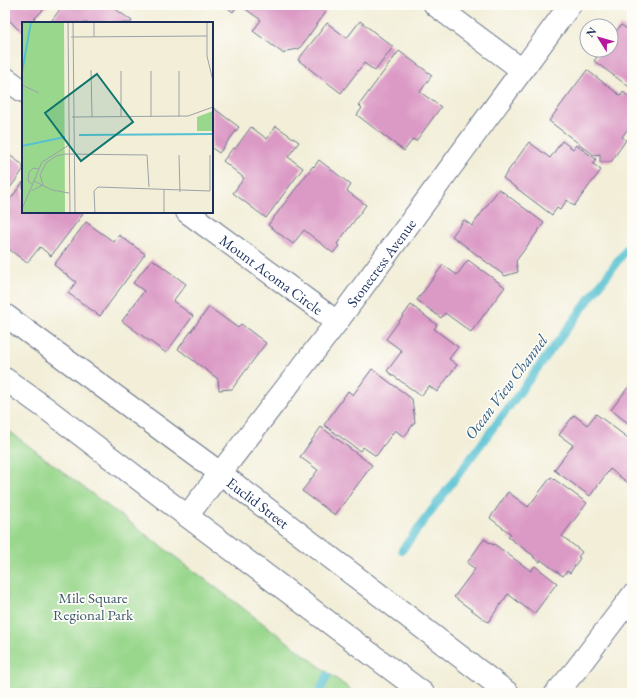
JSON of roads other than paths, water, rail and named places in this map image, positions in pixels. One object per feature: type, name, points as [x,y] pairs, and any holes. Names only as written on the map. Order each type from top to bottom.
[{"type":"main road","points":[[435,5],[522,70]]},
{"type":"main road","name":"Stonecress Avenue","points":[[187,516],[337,322],[570,5]]},
{"type":"main road","points":[[5,78],[22,90]]},
{"type":"main road","name":"Mount Acoma Circle","points":[[188,213],[337,322]]},
{"type":"main road","name":"Euclid Street","points":[[5,315],[220,473],[508,693]]},
{"type":"main road","points":[[5,379],[47,409],[423,693]]},
{"type":"main road","points":[[556,693],[575,671],[632,596]]},
{"type":"waterway","name":"Ocean View Channel","points":[[402,550],[632,242]]},
{"type":"waterway","name":"Ocean View Channel","points":[[319,693],[327,676]]},
{"type":"park label","name":"Mile Square Regional Park","points":[[93,606]]}]
